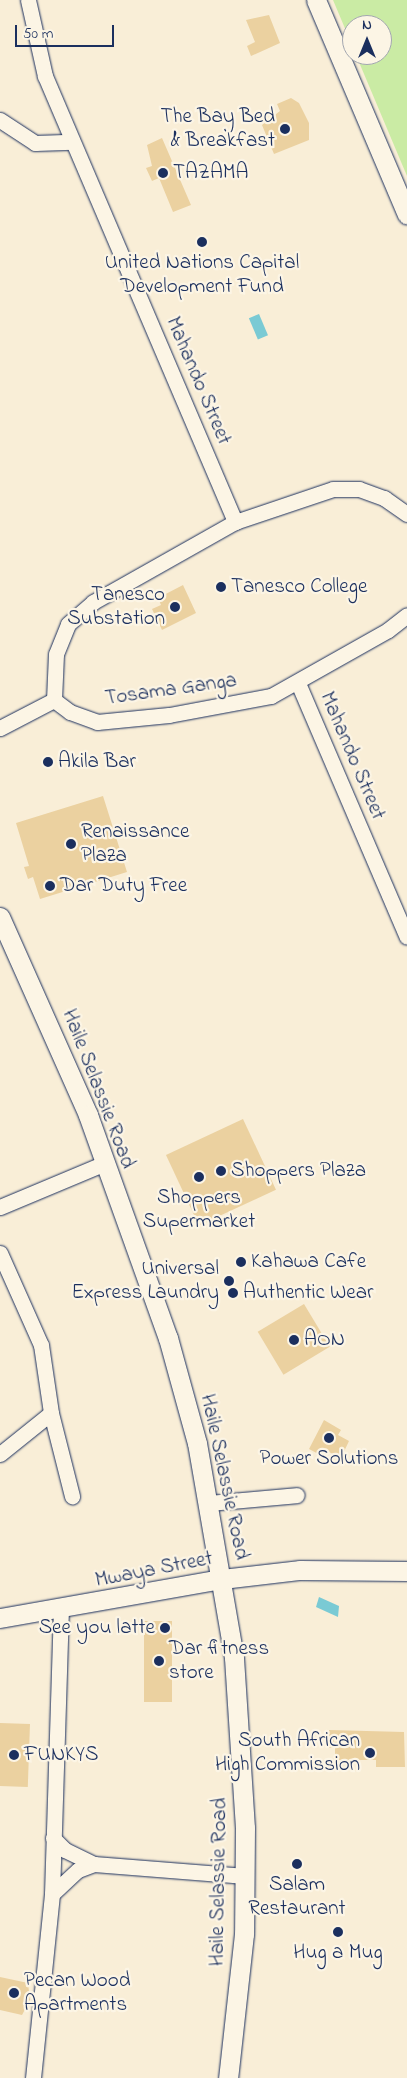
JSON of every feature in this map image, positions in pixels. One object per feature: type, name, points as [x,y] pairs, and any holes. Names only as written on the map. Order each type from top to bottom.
[{"type":"street","name":"Mahando Street","points":[[28,0],[45,76],[235,522]]},
{"type":"street","points":[[316,0],[407,214]]},
{"type":"street","points":[[0,120],[35,143],[72,142]]},
{"type":"street","points":[[0,728],[54,700],[56,654],[68,624],[101,597],[235,522],[333,489],[359,490],[384,498],[407,514]]},
{"type":"street","name":"Mahando Street","points":[[407,614],[388,630],[298,684],[407,937]]},
{"type":"street","name":"Tosama Ganga","points":[[54,700],[70,712],[97,722],[117,721],[245,701],[298,684]]},
{"type":"street","name":"Haile Selassie Road","points":[[0,917],[71,1072],[168,1338],[197,1443],[222,1579],[239,1720],[246,1876],[244,1934],[228,2078]]},
{"type":"street","points":[[0,1207],[103,1164]]},
{"type":"street","points":[[0,1253],[41,1345],[51,1413],[72,1496]]},
{"type":"street","points":[[0,1454],[51,1413]]},
{"type":"street","points":[[208,1503],[298,1495]]},
{"type":"street","name":"Mwaya Street","points":[[0,1618],[61,1610],[222,1579],[300,1570],[407,1571]]},
{"type":"street","points":[[33,2078],[52,1894],[61,1610]]},
{"type":"street","points":[[53,1838],[65,1850],[94,1864],[246,1876]]},
{"type":"street","points":[[52,1894],[78,1870],[94,1864]]},
{"type":"green space","points":[[333,0],[407,0],[407,176],[360,65],[392,65],[392,15],[342,15],[342,21]]},
{"type":"water","points":[[259,314],[268,335],[258,339],[249,318]]},
{"type":"water","points":[[319,1597],[339,1606],[338,1617],[316,1607]]},
{"type":"building","points":[[269,15],[280,43],[251,56],[247,46],[255,42],[246,20]]},
{"type":"building","name":"The Bay Bed & Breakfast","points":[[291,98],[299,103],[309,123],[309,140],[274,154],[262,125],[280,111],[277,104]]},
{"type":"building","name":"TAZAMA","points":[[162,138],[191,205],[173,212],[159,178],[152,181],[146,168],[152,166],[147,145]]},
{"type":"building","name":"Tanesco Substation","points":[[183,585],[196,613],[162,630],[152,609],[161,605],[158,598]]},
{"type":"building","name":"Renaissance Plaza","points":[[103,796],[127,872],[40,899],[33,877],[28,879],[24,867],[29,866],[16,823]]},
{"type":"building","name":"Shoppers Plaza","points":[[243,1119],[276,1190],[199,1226],[166,1155]]},
{"type":"building","name":"AON","points":[[304,1304],[330,1347],[283,1375],[258,1332]]},
{"type":"building","name":"Power Solutions","points":[[324,1420],[341,1430],[338,1435],[349,1441],[341,1458],[327,1451],[324,1457],[309,1449]]},
{"type":"building","name":"Dar fitness store","points":[[144,1621],[172,1621],[172,1702],[144,1702]]},
{"type":"building","name":"FUNKYS","points":[[0,1723],[30,1724],[28,1787],[0,1786]]},
{"type":"building","name":"South African High Commission","points":[[329,1730],[404,1732],[405,1767],[376,1767],[376,1760],[335,1760],[335,1747],[329,1748]]},
{"type":"building","name":"Pecan Wood Apartments","points":[[0,1977],[28,1983],[30,2000],[22,2015],[0,2010]]},
{"type":"place","name":"The Bay Bed & Breakfast","points":[[285,129]]},
{"type":"place","name":"TAZAMA","points":[[163,173]]},
{"type":"place","name":"United Nations Capital Development Fund","points":[[202,242]]},
{"type":"place","name":"Tanesco College","points":[[221,587]]},
{"type":"place","name":"Tanesco Substation","points":[[175,607]]},
{"type":"place","name":"Akila Bar","points":[[48,762]]},
{"type":"place","name":"Renaissance Plaza","points":[[71,844]]},
{"type":"place","name":"Dar Duty Free","points":[[50,886]]},
{"type":"place","name":"Shoppers Plaza","points":[[221,1171]]},
{"type":"place","name":"Shoppers Supermarket","points":[[199,1177]]},
{"type":"place","name":"Kahawa Cafe","points":[[241,1262]]},
{"type":"place","name":"Universal Express Laundry","points":[[229,1281]]},
{"type":"place","name":"Authentic Wear","points":[[233,1293]]},
{"type":"place","name":"AON","points":[[294,1340]]},
{"type":"place","name":"Power Solutions","points":[[329,1438]]},
{"type":"place","name":"See you latte","points":[[165,1628]]},
{"type":"place","name":"Dar fitness store","points":[[159,1661]]},
{"type":"place","name":"South African High Commission","points":[[370,1753]]},
{"type":"place","name":"FUNKYS","points":[[14,1755]]},
{"type":"place","name":"Salam Restaurant","points":[[297,1864]]},
{"type":"place","name":"Hug a Mug","points":[[338,1932]]},
{"type":"place","name":"Pecan Wood Apartments","points":[[14,1993]]}]
